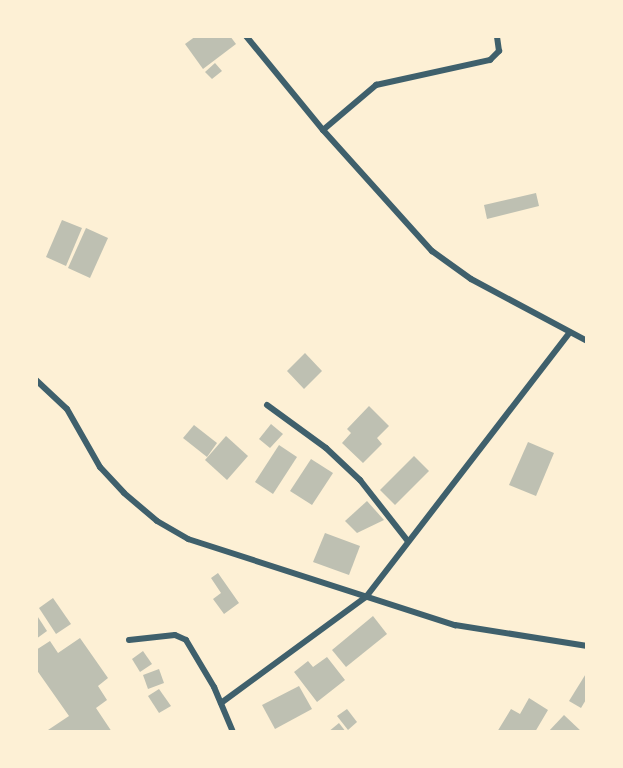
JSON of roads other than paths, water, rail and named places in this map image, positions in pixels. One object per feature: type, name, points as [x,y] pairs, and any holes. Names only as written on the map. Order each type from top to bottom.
[{"type":"street","points":[[246,36],[323,130],[432,251],[471,279],[587,341]]},
{"type":"street","points":[[323,130],[376,85],[490,60],[499,51],[497,36]]},
{"type":"street","points":[[221,703],[366,597],[407,540],[570,332]]},
{"type":"street","points":[[36,380],[67,409],[100,467],[157,521],[219,551],[455,625],[587,646]]},
{"type":"street","points":[[267,405],[326,448],[360,480],[407,540]]},
{"type":"street","points":[[129,640],[175,635],[186,640],[221,703],[232,732]]}]
